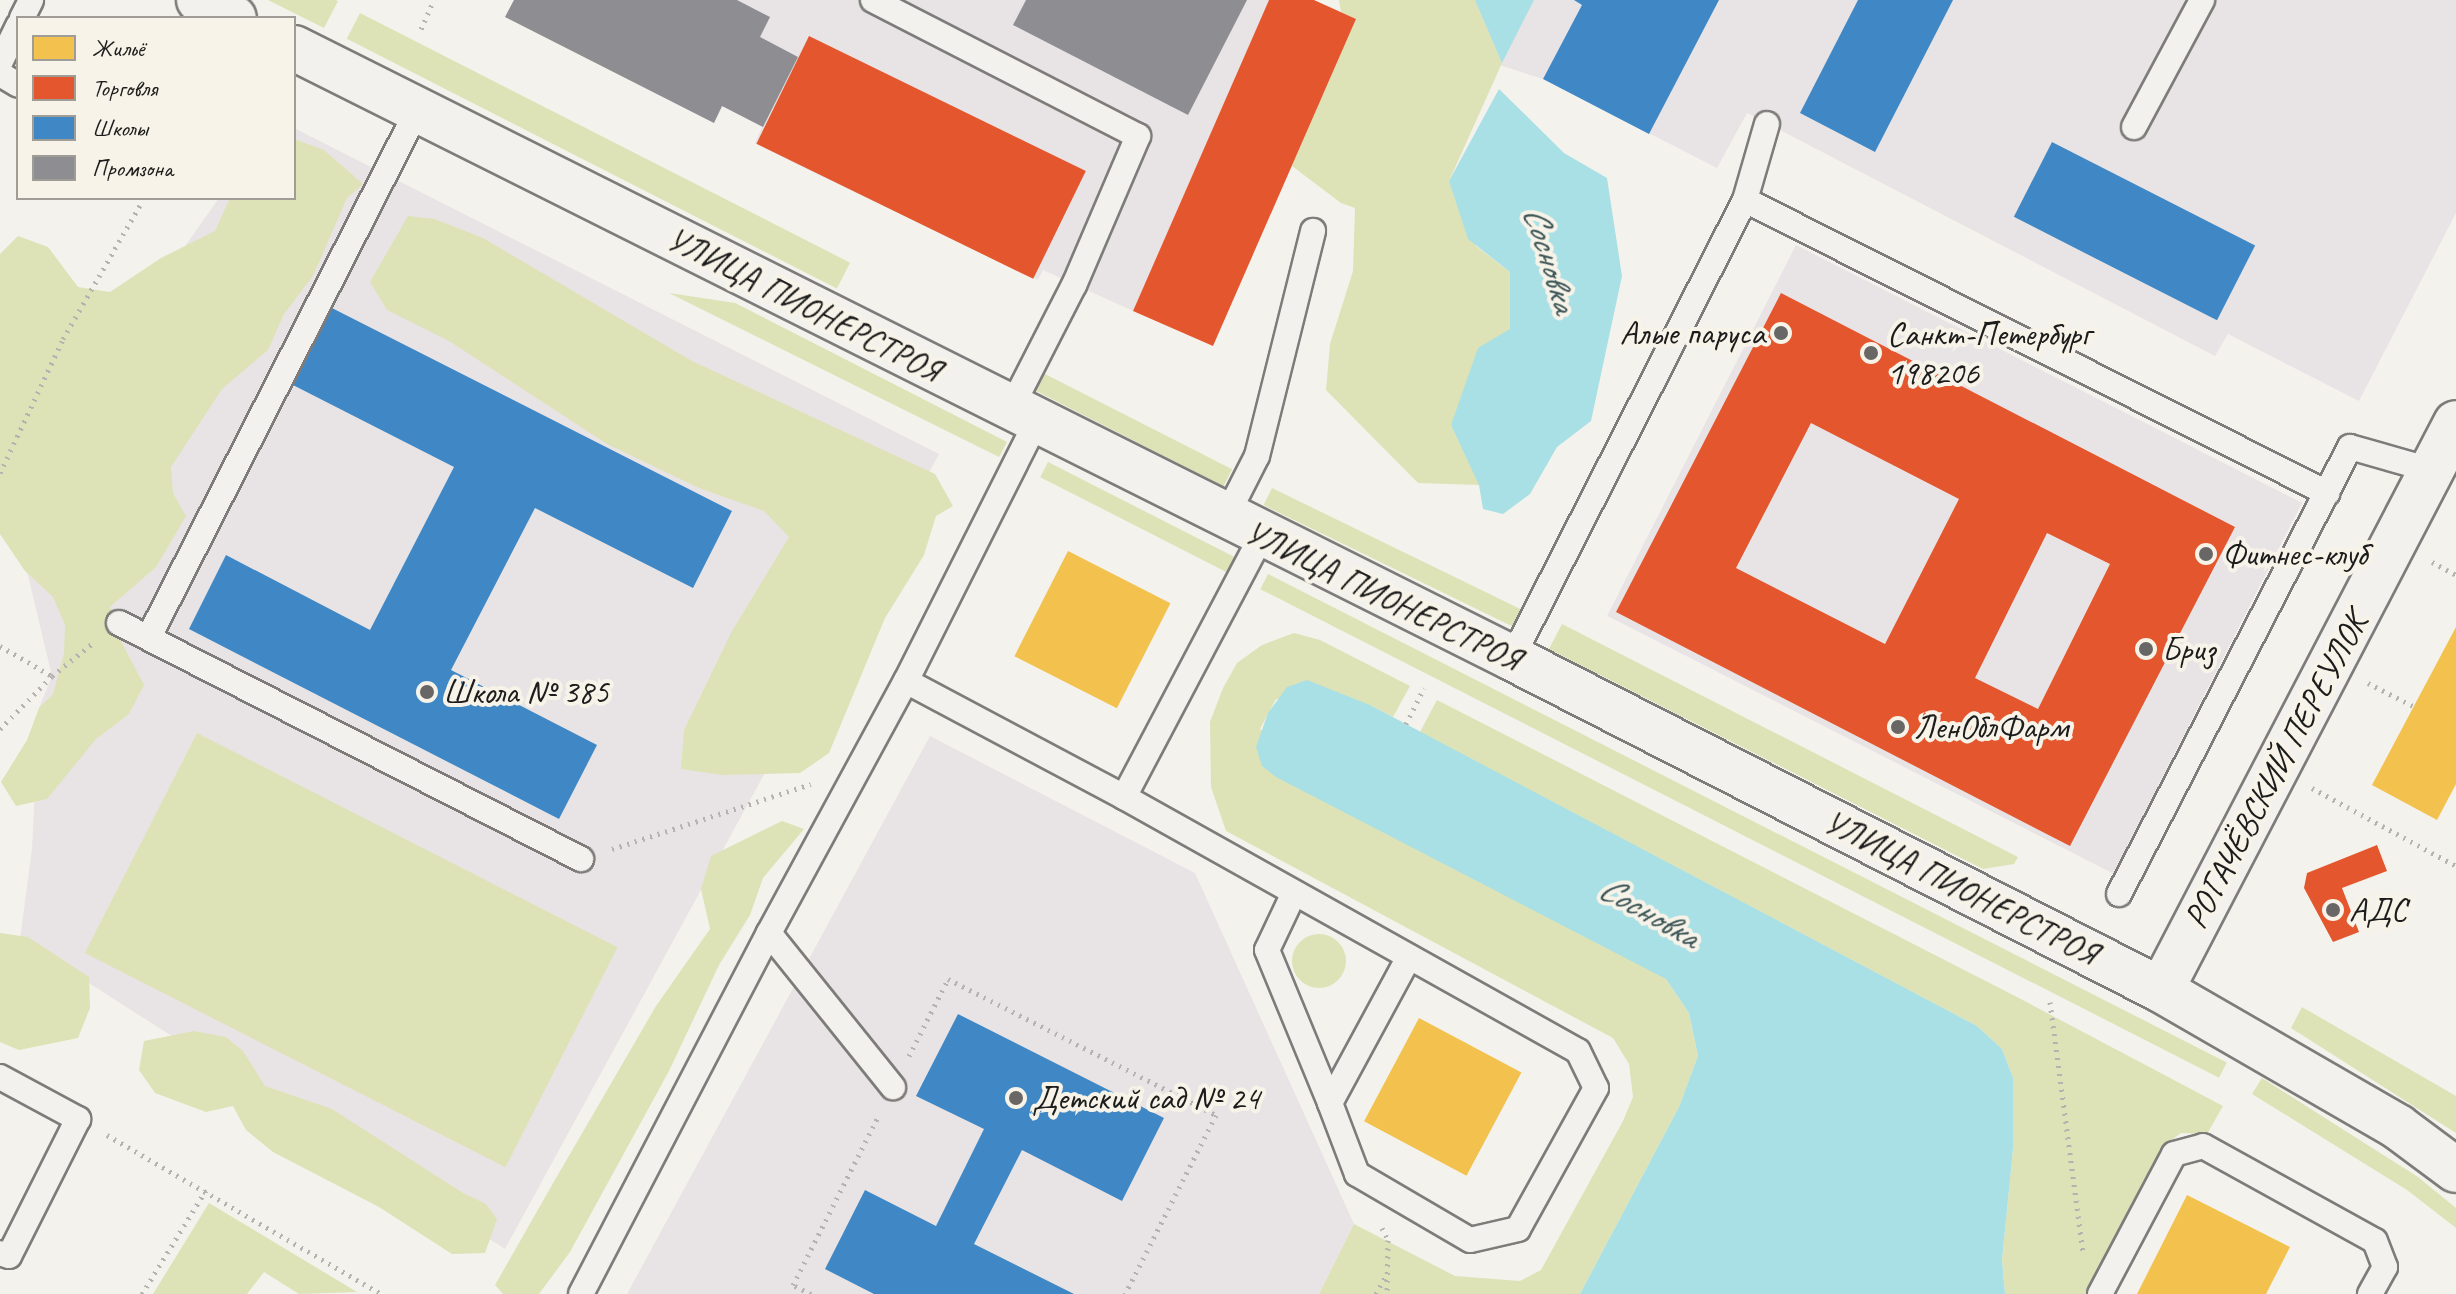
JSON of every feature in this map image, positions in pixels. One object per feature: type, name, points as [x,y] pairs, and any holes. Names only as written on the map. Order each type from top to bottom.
[{"type":"street","points":[[199,0],[230,16]]},
{"type":"street","name":"УЛИЦА ПИОНЕРСТРОЯ","points":[[296,49],[1512,658],[2161,990],[2398,1127],[2456,1170]]},
{"type":"street","name":"РОГАЧЁВСКИЙ ПЕРЕУЛОК","points":[[2161,990],[2456,423]]},
{"type":"lane","points":[[581,1294],[769,933],[906,681],[1024,415],[1074,285],[1138,136],[873,0]]},
{"type":"lane","points":[[2134,127],[2202,0]]},
{"type":"lane","points":[[0,63],[14,25]]},
{"type":"lane","points":[[149,637],[418,109]]},
{"type":"lane","points":[[1512,658],[1745,200],[1767,124]]},
{"type":"lane","points":[[1745,200],[2327,493]]},
{"type":"lane","points":[[1124,797],[1244,526],[1257,456],[1313,231]]},
{"type":"lane","points":[[2119,894],[2350,447],[2431,470]]},
{"type":"lane","points":[[119,623],[581,859]]},
{"type":"lane","points":[[906,681],[1124,797],[1578,1051],[1596,1088],[1518,1229],[1470,1240],[1357,1174],[1267,950],[1294,893]]},
{"type":"lane","points":[[769,933],[893,1087]]},
{"type":"lane","points":[[1330,1103],[1409,957]]},
{"type":"lane","points":[[0,1077],[78,1119],[9,1256],[0,1253]]},
{"type":"lane","points":[[2100,1294],[2174,1154],[2203,1146],[2375,1241],[2385,1267],[2370,1294]]},
{"type":"path","points":[[421,29],[434,0]]},
{"type":"path","points":[[0,473],[63,339],[140,205]]},
{"type":"path","points":[[2421,556],[2456,575]]},
{"type":"path","points":[[0,729],[52,676],[119,623]]},
{"type":"path","points":[[0,646],[52,676]]},
{"type":"path","points":[[2357,677],[2413,706]]},
{"type":"path","points":[[1406,724],[1424,688]]},
{"type":"path","points":[[581,859],[858,768]]},
{"type":"path","points":[[2301,781],[2456,866]]},
{"type":"path","points":[[811,1294],[793,1285],[948,979],[1216,1115],[1125,1294]]},
{"type":"path","points":[[2050,1002],[2084,1265]]},
{"type":"path","points":[[78,1119],[206,1190],[381,1294]]},
{"type":"path","points":[[1357,1174],[1388,1240],[1387,1294]]},
{"type":"path","points":[[142,1294],[206,1190]]},
{"type":"path","points":[[1376,1294],[1386,1276]]},
{"type":"path","points":[[364,1294],[372,1286]]},
{"type":"shaded area","points":[[514,0],[1269,0],[1133,311],[1043,270],[1038,280],[792,162],[755,143],[762,127],[723,106],[714,123],[505,17]]},
{"type":"shaded area","points":[[1356,0],[2456,0],[2456,213],[2359,401],[2228,334],[2215,356],[1747,113],[1717,168],[1543,79],[1356,19]]},
{"type":"shaded area","name":"Школа № 385","points":[[296,129],[939,454],[505,1249],[20,939],[32,849],[39,708],[52,676],[9,496],[218,200],[296,200]]},
{"type":"shaded area","points":[[1796,245],[2302,503],[2113,874],[1607,616]]},
{"type":"shaded area","name":"Детский сад № 24","points":[[930,736],[1195,873],[1354,1224],[1319,1294],[627,1294]]},
{"type":"green space","points":[[268,0],[335,0],[338,1],[324,28]]},
{"type":"green space","points":[[1339,0],[1475,0],[1502,63],[1449,181],[1476,246],[1510,272],[1510,329],[1451,425],[1480,485],[1418,483],[1326,390],[1330,344],[1353,271],[1355,208],[1341,203],[1292,166],[1356,19],[1341,12]]},
{"type":"green space","points":[[360,13],[850,263],[837,289],[347,39]]},
{"type":"green space","points":[[296,140],[324,150],[363,184],[347,198],[313,276],[284,314],[268,350],[222,389],[171,467],[173,493],[186,516],[156,567],[110,607],[122,643],[144,685],[129,714],[96,739],[47,799],[16,806],[1,782],[27,740],[39,708],[53,694],[64,653],[65,625],[53,597],[25,571],[0,534],[0,254],[18,236],[48,247],[78,287],[110,292],[161,258],[215,231],[229,200],[296,200]]},
{"type":"green space","points":[[408,216],[435,219],[483,238],[692,361],[935,474],[953,506],[936,516],[924,555],[885,618],[829,753],[800,773],[722,775],[681,769],[684,730],[732,631],[789,537],[764,511],[699,488],[607,444],[449,341],[387,310],[370,282]]},
{"type":"green space","points":[[669,293],[735,303],[1007,442],[999,457]]},
{"type":"green space","points":[[1045,374],[1232,469],[1223,486],[1036,391]]},
{"type":"green space","points":[[1048,462],[1237,558],[1229,573],[1040,477]]},
{"type":"green space","points":[[1272,488],[1522,610],[1514,627],[1264,505]]},
{"type":"green space","points":[[1268,574],[2227,1062],[2219,1078],[1260,589]]},
{"type":"green space","points":[[1562,624],[2018,857],[2014,864],[1983,869],[1549,649]]},
{"type":"green space","points":[[1294,633],[1320,640],[1410,686],[1393,717],[1370,705],[1276,699],[1260,729],[1666,979],[1689,1013],[1698,1056],[1679,1107],[1580,1294],[1319,1294],[1354,1224],[1455,1276],[1520,1281],[1541,1270],[1623,1121],[1633,1097],[1629,1064],[1613,1038],[1226,831],[1211,787],[1210,722],[1237,663],[1262,645]]},
{"type":"green space","points":[[1437,700],[2223,1106],[2207,1134],[2181,1133],[2169,1142],[2088,1294],[2005,1294],[2002,1260],[2013,1149],[2013,1078],[2002,1049],[1977,1026],[1420,732]]},
{"type":"green space","points":[[197,733],[618,947],[505,1167],[85,953]]},
{"type":"green space","points":[[782,821],[804,829],[763,878],[750,915],[719,965],[669,1071],[570,1252],[539,1294],[503,1294],[495,1285],[656,1006],[710,929],[701,889],[711,856]]},
{"type":"green space","points":[[0,933],[28,937],[89,977],[90,1008],[78,1038],[19,1050],[0,1042]]},
{"type":"green space","points":[[1319,934],[1338,942],[1346,961],[1338,980],[1319,988],[1300,980],[1292,961],[1300,942]]},
{"type":"green space","points":[[2302,1007],[2456,1096],[2456,1133],[2291,1028]]},
{"type":"green space","points":[[194,1031],[226,1037],[243,1051],[265,1086],[332,1109],[463,1193],[486,1204],[497,1219],[485,1253],[452,1254],[379,1207],[273,1152],[246,1130],[233,1106],[206,1112],[155,1093],[139,1070],[144,1041]]},
{"type":"green space","points":[[2262,1078],[2418,1177],[2456,1208],[2456,1228],[2407,1190],[2252,1094]]},
{"type":"green space","points":[[209,1203],[357,1292],[299,1294],[264,1272],[247,1294],[153,1294]]},
{"type":"water","points":[[1475,0],[1534,0],[1502,63]]},
{"type":"water","name":"Сосновка","points":[[1499,89],[1564,153],[1607,178],[1622,276],[1591,421],[1557,447],[1530,494],[1503,514],[1483,509],[1479,485],[1451,425],[1478,348],[1510,329],[1510,272],[1468,239],[1449,181]]},
{"type":"water","name":"Сосновка","points":[[1307,680],[1370,705],[1977,1026],[2002,1049],[2013,1078],[2013,1149],[2002,1260],[2005,1294],[1580,1294],[1679,1107],[1698,1056],[1689,1013],[1666,979],[1276,777],[1262,766],[1256,747],[1268,713],[1287,687]]},
{"type":"building: Жильё","points":[[1068,551],[1170,603],[1117,708],[1014,656]]},
{"type":"building: Жильё","points":[[2456,627],[2456,784],[2437,820],[2372,785]]},
{"type":"building: Жильё","points":[[1419,1018],[1521,1072],[1466,1176],[1364,1121]]},
{"type":"building: Жильё","points":[[2187,1195],[2290,1247],[2266,1294],[2137,1294]]},
{"type":"building: Торговля","points":[[1269,0],[1314,0],[1356,19],[1213,346],[1133,311]]},
{"type":"building: Торговля","points":[[809,36],[1086,171],[1033,279],[756,144]]},
{"type":"building: Торговля","points":[[1781,293],[2235,527],[2070,846],[1616,612]],"holes":[[[1811,423],[1959,499],[1885,644],[1736,568]],[[2047,533],[2110,564],[2038,709],[1975,678]]]},
{"type":"building: Торговля","name":"АДС","points":[[2377,845],[2387,871],[2342,888],[2359,932],[2333,942],[2304,888],[2307,873]]},
{"type":"building: Школы","points":[[1574,0],[1719,0],[1649,134],[1543,79],[1582,5]]},
{"type":"building: Школы","points":[[1858,0],[1953,0],[1875,152],[1800,113]]},
{"type":"building: Школы","points":[[2052,142],[2255,246],[2217,320],[2014,217]]},
{"type":"building: Школы","points":[[326,305],[732,511],[693,588],[535,508],[451,670],[597,745],[559,819],[189,629],[226,555],[370,630],[454,467],[287,382]]},
{"type":"building: Школы","points":[[958,1014],[1164,1118],[1122,1201],[1022,1150],[974,1244],[1074,1294],[874,1294],[825,1269],[865,1190],[936,1226],[984,1129],[916,1096]]},
{"type":"building: Промзона","points":[[514,0],[737,0],[770,17],[760,37],[798,57],[763,127],[722,106],[714,123],[505,17]]},
{"type":"building: Промзона","points":[[1026,0],[1247,0],[1188,115],[1013,25]]},
{"type":"place","name":"Алые паруса","points":[[1781,333]]},
{"type":"place","name":"Санкт-Петербург 198206","points":[[1871,353]]},
{"type":"place","name":"Фитнес-клуб","points":[[2206,554]]},
{"type":"place","name":"Бриз","points":[[2146,649]]},
{"type":"place","name":"Школа № 385","points":[[427,692]]},
{"type":"place","name":"ЛенОблФарм","points":[[1898,727]]},
{"type":"place","name":"АДС","points":[[2333,910]]},
{"type":"place","name":"Детский сад № 24","points":[[1016,1098]]}]
